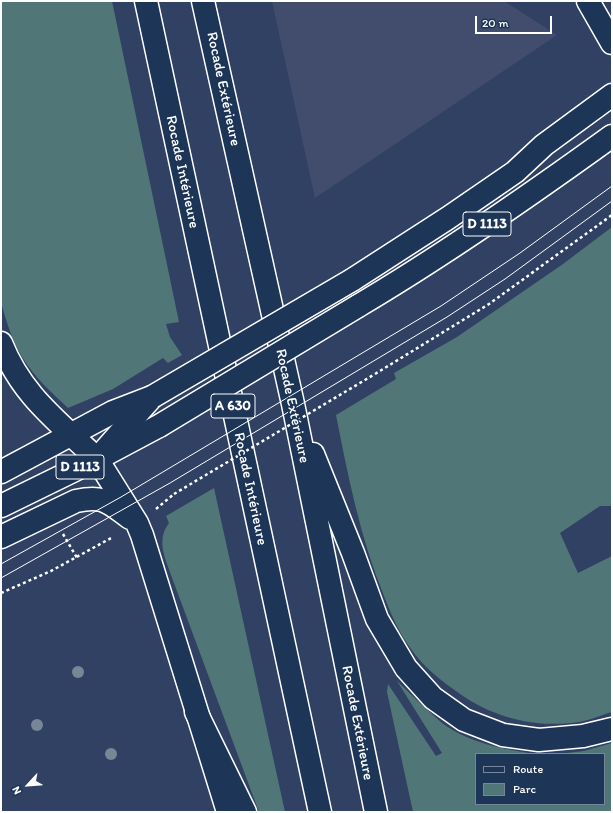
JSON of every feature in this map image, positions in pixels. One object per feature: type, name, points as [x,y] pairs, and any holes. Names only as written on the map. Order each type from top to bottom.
[{"type":"main road","name":"Rocade Intérieure","points":[[146,1],[320,812]]},
{"type":"main road","name":"Rocade Extérieure","points":[[204,1],[293,404],[376,812]]},
{"type":"main road","points":[[588,1],[612,43]]},
{"type":"main road","name":"D 1113","points":[[1,472],[113,412],[152,397],[352,280],[448,218],[515,172],[544,144],[612,95]]},
{"type":"main road","name":"D 1113","points":[[1,506],[97,459],[159,426],[358,306],[517,204],[612,136]]},
{"type":"main road","points":[[1,343],[8,362],[28,392],[46,412],[97,459],[137,523],[228,812]]},
{"type":"main road","points":[[97,459],[152,397]]},
{"type":"main road","points":[[293,404],[353,553],[377,619],[406,668],[433,698],[464,720],[503,734],[539,740],[583,736],[612,729]]},
{"type":"main road","points":[[1,537],[70,504],[88,498],[102,499],[137,523]]},
{"type":"main road","points":[[196,712],[245,812]]},
{"type":"path","points":[[1,593],[71,561],[148,517],[158,505],[174,494],[489,304],[612,215]]},
{"type":"shaded area","points":[[272,1],[504,1],[557,35],[315,198]]},
{"type":"green space","points":[[1,1],[112,1],[179,322],[166,324],[170,337],[182,355],[168,363],[163,358],[113,389],[68,408],[38,378],[22,357],[15,344],[1,302]]},
{"type":"green space","points":[[612,227],[612,506],[600,506],[560,533],[578,573],[612,556],[612,712],[587,720],[571,723],[556,724],[527,722],[513,719],[486,709],[460,694],[427,668],[407,643],[387,603],[361,529],[336,415],[396,379],[394,373],[457,337],[563,264]]},
{"type":"green space","points":[[214,488],[285,812],[259,812],[164,555],[162,542],[165,529],[169,523],[166,516]]},
{"type":"green space","points":[[397,681],[442,723],[463,736],[487,744],[529,753],[475,753],[475,805],[605,805],[605,753],[567,753],[584,751],[612,743],[612,812],[413,812],[387,692],[388,684],[436,756],[442,753]]},
{"type":"tram line","points":[[1,564],[121,497],[441,306],[520,253],[612,186]]},
{"type":"tram line","points":[[1,578],[170,483],[447,317],[505,279],[612,201]]}]
